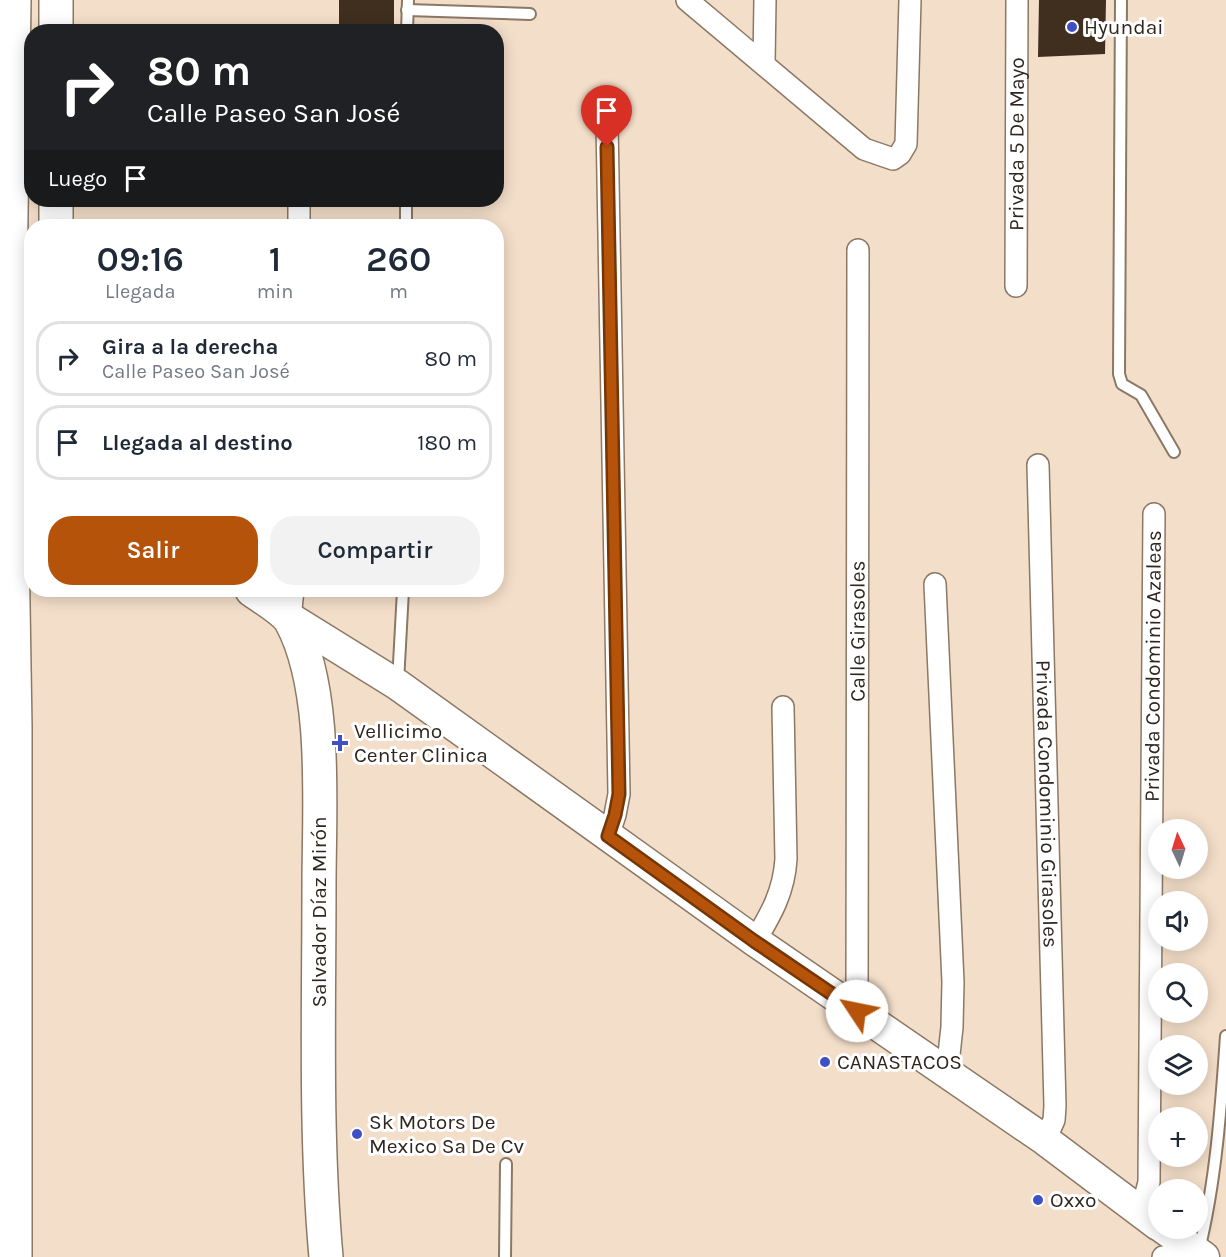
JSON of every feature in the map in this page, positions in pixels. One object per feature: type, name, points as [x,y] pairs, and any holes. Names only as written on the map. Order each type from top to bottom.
[{"type":"main road","points":[[14,0],[22,167],[4,357],[15,1257]]},
{"type":"main road","points":[[56,0],[56,24]]},
{"type":"main road","points":[[7,729],[28,597]]},
{"type":"main road","points":[[272,597],[291,604]]},
{"type":"main road","name":"Salvador Díaz Mirón","points":[[291,604],[306,658],[313,695],[319,762],[319,1112],[326,1257]]},
{"type":"street","points":[[687,0],[864,149],[893,159],[900,154],[906,144],[910,0]]},
{"type":"street","points":[[764,63],[765,0]]},
{"type":"street","name":"Privada 5 De Mayo","points":[[1016,286],[1017,0]]},
{"type":"street","points":[[607,123],[619,794],[608,836]]},
{"type":"street","name":"Calle Girasoles","points":[[857,1011],[858,250]]},
{"type":"street","name":"Privada Condominio Girasoles","points":[[1038,465],[1055,1106],[1054,1120],[1045,1140]]},
{"type":"street","name":"Privada Condominio Azaleas","points":[[1149,1179],[1154,514]]},
{"type":"street","points":[[935,584],[953,982],[952,1028],[947,1073]]},
{"type":"street","points":[[291,604],[398,685],[754,941],[1045,1140],[1148,1217]]},
{"type":"street","points":[[754,941],[781,893],[785,878],[783,706]]},
{"type":"street","points":[[1178,1239],[1201,1255]]},
{"type":"street","points":[[1163,1257],[1201,1255]]},
{"type":"lane","points":[[1121,0],[1119,374],[1122,384],[1141,395],[1174,452]]},
{"type":"lane","points":[[407,24],[408,5],[530,14]]},
{"type":"lane","points":[[398,685],[403,597]]},
{"type":"lane","points":[[1201,1255],[1220,1116],[1226,1036]]},
{"type":"lane","points":[[505,1257],[506,1164]]},
{"type":"building","points":[[339,0],[394,0],[394,24],[339,24]]},
{"type":"building","name":"Hyundai","points":[[1039,0],[1106,0],[1105,54],[1038,57]]},
{"type":"place","name":"Hyundai","points":[[1072,27]]},
{"type":"place","name":"Vellicimo Center Clinica","points":[[340,743]]},
{"type":"place","name":"CANASTACOS","points":[[825,1062]]},
{"type":"place","name":"Sk Motors De Mexico Sa De Cv","points":[[357,1134]]},
{"type":"place","name":"Oxxo","points":[[1038,1200]]},
{"type":"route","points":[[607,147],[619,794],[608,836],[754,941],[857,1011]]}]
